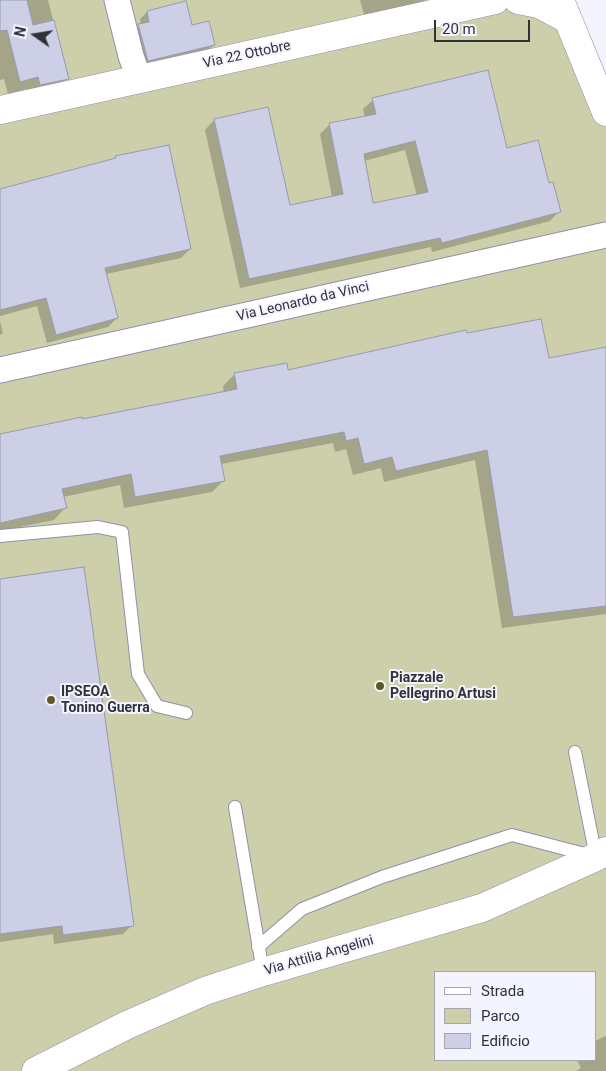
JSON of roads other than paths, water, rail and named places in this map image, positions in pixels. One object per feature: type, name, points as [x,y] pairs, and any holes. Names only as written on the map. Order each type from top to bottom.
[{"type":"street","points":[[117,0],[131,56],[139,79]]},
{"type":"street","name":"Via 22 Ottobre","points":[[0,110],[495,0]]},
{"type":"street","points":[[518,0],[564,10],[606,112]]},
{"type":"street","name":"Via Leonardo da Vinci","points":[[0,370],[606,235]]},
{"type":"street","name":"Via Attilia Angelini","points":[[36,1071],[127,1025],[205,991],[260,960],[482,908],[601,854]]},
{"type":"lane","points":[[0,536],[98,526],[122,532],[138,674],[157,706],[186,713]]},
{"type":"lane","points":[[260,960],[302,909],[382,877],[512,835],[601,854],[575,752]]},
{"type":"lane","points":[[235,807],[260,960]]},
{"type":"place","name":"Piazzale Pellegrino Artusi","points":[[380,686]]},
{"type":"place","name":"IPSEOA Tonino Guerra","points":[[51,700]]}]
